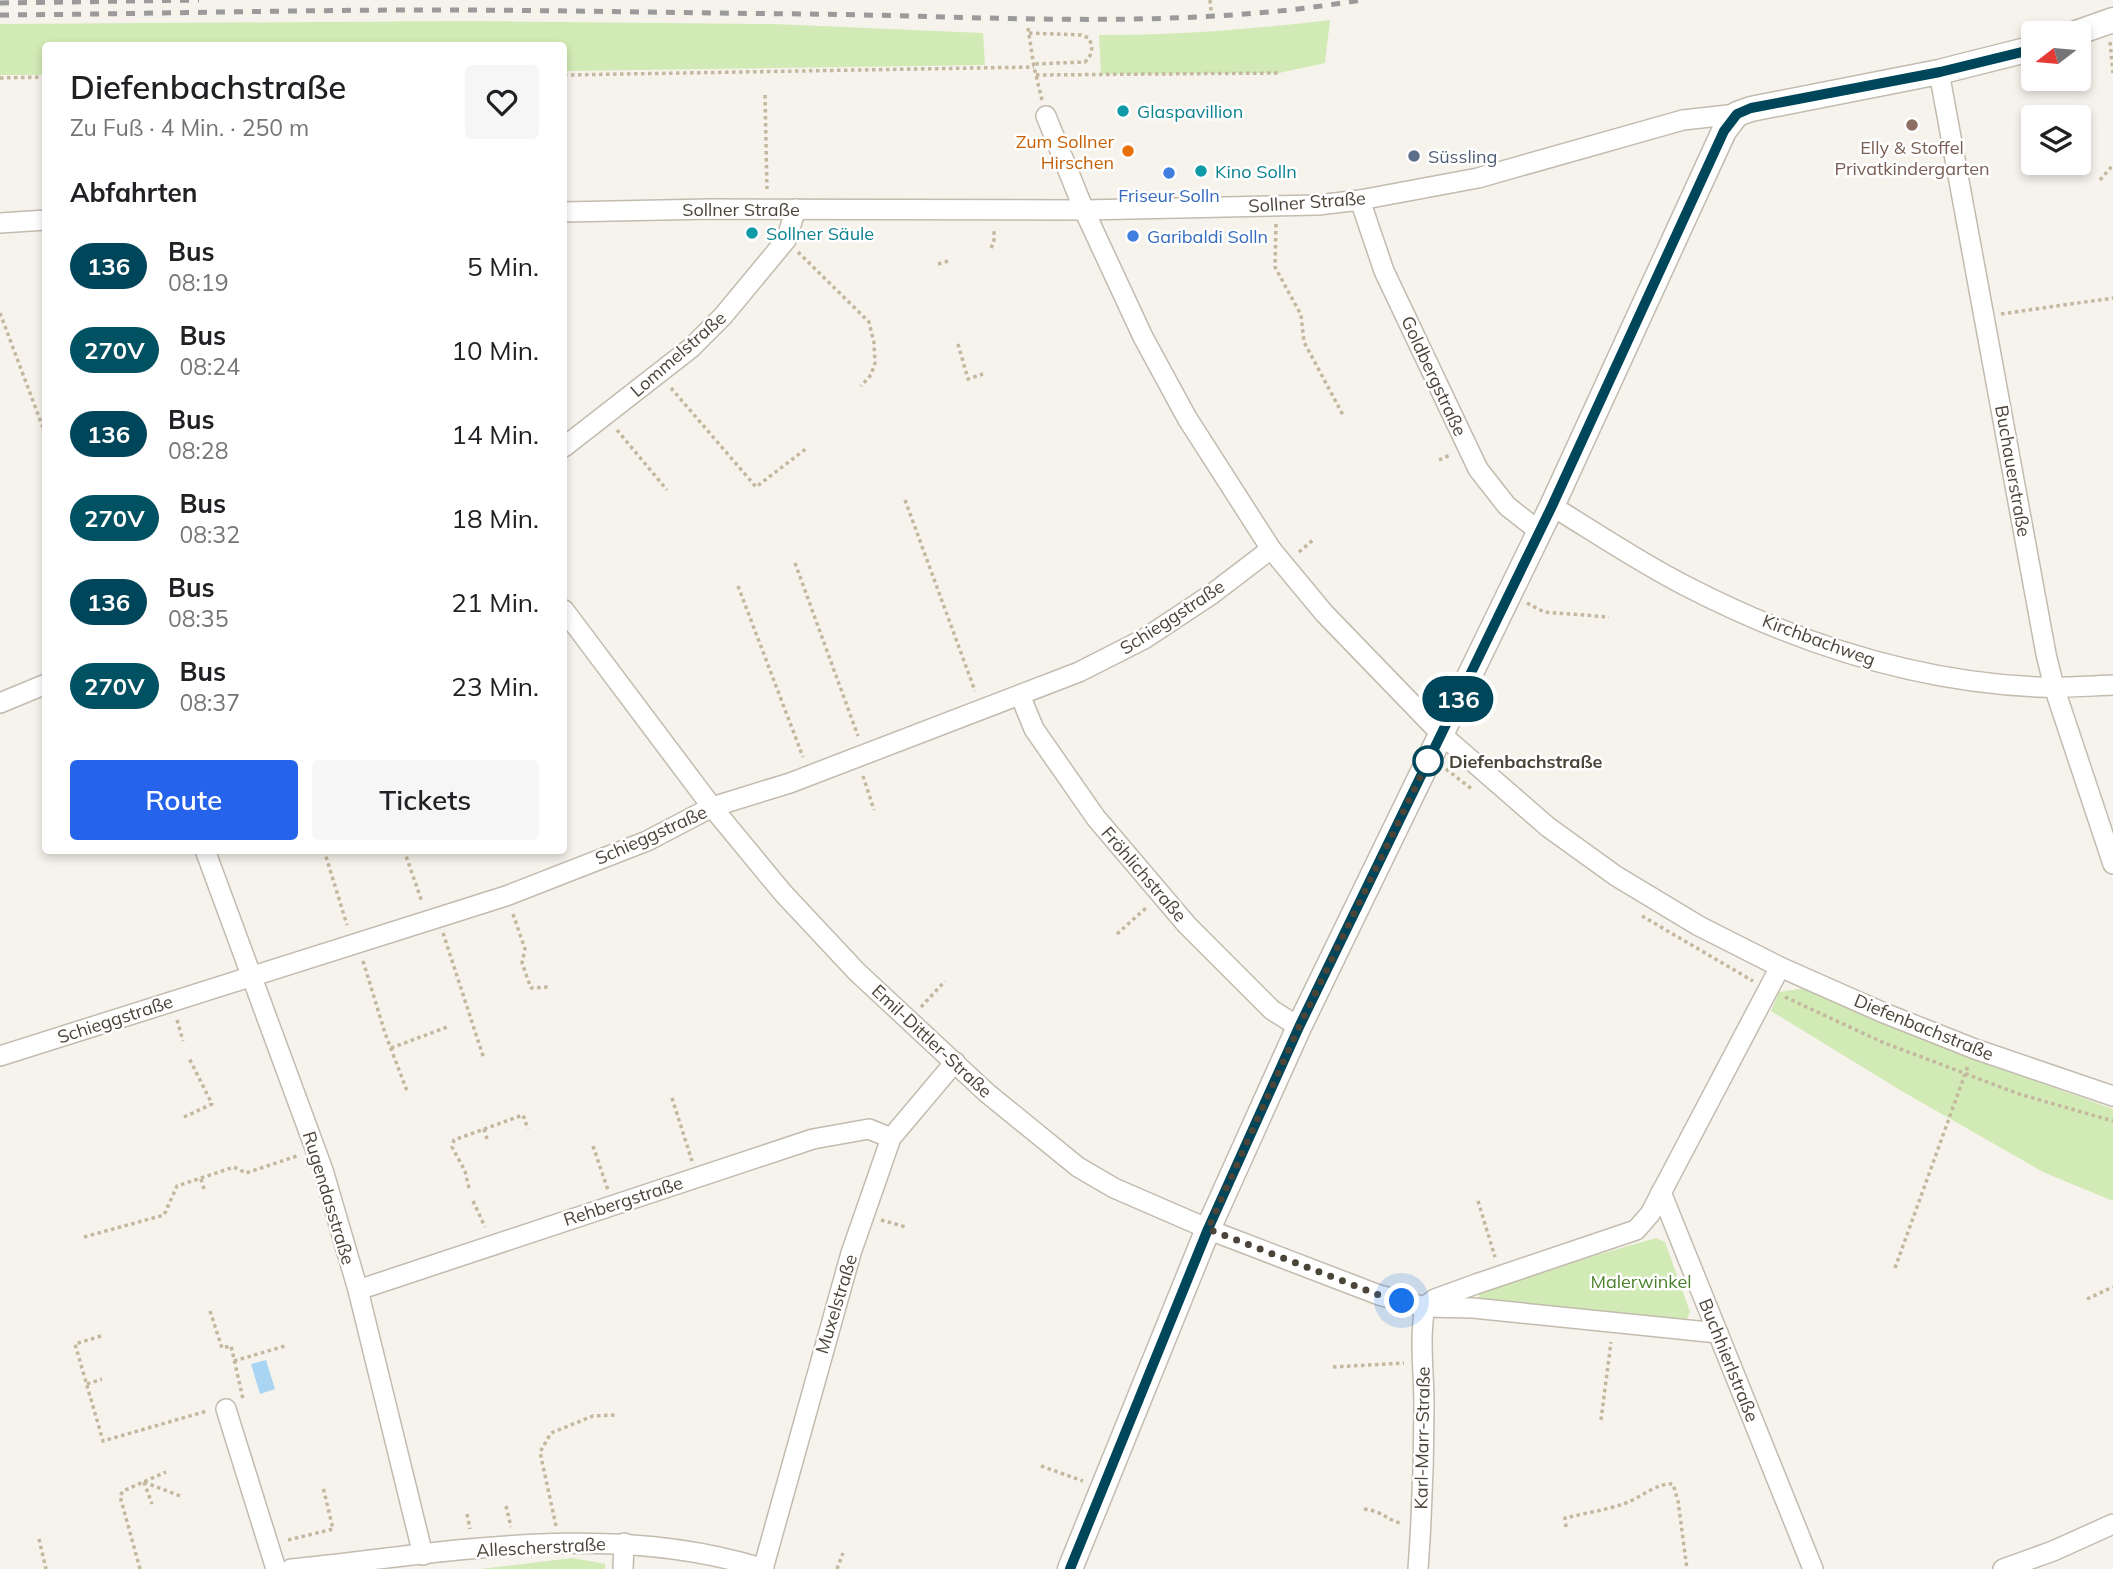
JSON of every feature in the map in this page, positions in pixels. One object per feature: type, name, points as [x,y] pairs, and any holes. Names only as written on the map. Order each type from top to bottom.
[{"type":"street","points":[[2091,28],[2110,21]]},
{"type":"street","name":"Sollner Straße","points":[[567,212],[768,209],[1084,210],[1318,205],[1478,178],[1683,120],[1737,114],[1751,108],[1940,72],[2021,51]]},
{"type":"street","name":"Buchauerstraße","points":[[1940,72],[2054,687],[2113,864]]},
{"type":"street","points":[[1070,1569],[1208,1229],[1299,1027],[1540,532],[1724,131],[1737,114]]},
{"type":"street","name":"Diefenbachstraße","points":[[1046,116],[1084,210],[1143,337],[1187,418],[1271,550],[1324,613],[1441,734],[1548,827],[1616,876],[1699,926],[1780,967],[1884,1013],[1975,1049],[2113,1096]]},
{"type":"street","name":"Goldbergstraße","points":[[1360,200],[1384,271],[1478,469],[1507,506],[1540,532]]},
{"type":"street","name":"Lommelstraße","points":[[567,445],[691,348],[723,316],[786,240],[796,209]]},
{"type":"street","points":[[0,223],[42,220]]},
{"type":"street","name":"Kirchbachweg","points":[[1552,506],[1685,586],[1800,636],[1864,659],[1923,673],[1994,684],[2054,687],[2113,685]]},
{"type":"street","name":"Schieggstraße","points":[[0,1056],[506,896],[647,841],[712,807],[865,755],[1079,672],[1144,639],[1212,594],[1271,550]]},
{"type":"street","name":"Emil-Dittler-Straße","points":[[567,614],[712,807],[792,902],[857,972],[987,1093],[1079,1167],[1114,1188],[1208,1229],[1379,1295],[1425,1307]]},
{"type":"street","points":[[0,703],[42,686]]},
{"type":"street","name":"Fröhlichstraße","points":[[1020,695],[1034,729],[1096,818],[1187,925],[1272,1010],[1299,1027]]},
{"type":"street","name":"Rugendasstraße","points":[[206,854],[316,1150],[358,1290],[423,1555]]},
{"type":"street","points":[[1425,1307],[1435,1299],[1636,1230],[1650,1214],[1780,967]]},
{"type":"street","name":"Muxelstraße","points":[[763,1569],[821,1354],[891,1138],[955,1062]]},
{"type":"street","name":"Rehbergstraße","points":[[358,1290],[813,1139],[869,1129],[891,1138]]},
{"type":"street","name":"Buchhierlstraße","points":[[1661,1192],[1813,1569]]},
{"type":"street","points":[[1425,1307],[1473,1308],[1718,1333]]},
{"type":"street","name":"Karl-Marr-Straße","points":[[1418,1569],[1421,1524],[1422,1321],[1425,1307]]},
{"type":"street","points":[[226,1409],[276,1569]]},
{"type":"street","points":[[2003,1569],[2053,1551],[2113,1524]]},
{"type":"street","name":"Allescherstraße","points":[[291,1569],[559,1542],[624,1543],[700,1553],[763,1569]]},
{"type":"street","name":"Allescherstraße","points":[[623,1569],[624,1543]]},
{"type":"path","points":[[1210,0],[1211,11]]},
{"type":"path","points":[[2110,21],[2113,73]]},
{"type":"path","points":[[567,75],[1034,66],[1085,62],[1090,58],[1092,46],[1089,38],[1029,31],[1034,66],[1035,75],[1046,116]]},
{"type":"path","points":[[1035,75],[1279,73]]},
{"type":"path","points":[[0,78],[42,77]]},
{"type":"path","points":[[765,95],[768,209]]},
{"type":"path","points":[[2100,180],[2113,165]]},
{"type":"path","points":[[1276,205],[1275,267],[1301,315],[1304,342],[1343,415]]},
{"type":"path","points":[[786,240],[869,322],[875,363],[872,375],[861,386]]},
{"type":"path","points":[[992,248],[994,242]]},
{"type":"path","points":[[938,264],[948,261]]},
{"type":"path","points":[[1984,317],[2113,298]]},
{"type":"path","points":[[0,313],[42,425]]},
{"type":"path","points":[[958,344],[968,379],[983,374]]},
{"type":"path","points":[[659,373],[756,486],[807,448]]},
{"type":"path","points":[[605,416],[667,490]]},
{"type":"path","points":[[1439,460],[1454,453]]},
{"type":"path","points":[[905,500],[982,710]]},
{"type":"path","points":[[1302,549],[1313,540]]},
{"type":"path","points":[[795,563],[865,755]]},
{"type":"path","points":[[738,586],[810,775]]},
{"type":"path","points":[[1509,594],[1544,612],[1609,617]]},
{"type":"path","points":[[866,786],[874,810]]},
{"type":"path","points":[[325,854],[407,1091]]},
{"type":"path","points":[[406,854],[484,1059]]},
{"type":"path","points":[[506,896],[525,949],[522,963],[531,989],[548,987]]},
{"type":"path","points":[[1117,934],[1146,908]]},
{"type":"path","points":[[909,1020],[946,981]]},
{"type":"path","points":[[391,1048],[450,1026]]},
{"type":"path","points":[[1895,1268],[1975,1049]]},
{"type":"path","points":[[184,1117],[212,1104],[189,1058]]},
{"type":"path","points":[[672,1098],[696,1177]]},
{"type":"path","points":[[469,1188],[452,1142],[523,1115],[528,1129]]},
{"type":"path","points":[[484,1129],[488,1142]]},
{"type":"path","points":[[593,1146],[613,1205]]},
{"type":"path","points":[[84,1237],[164,1215],[177,1186],[234,1167],[246,1172],[316,1150]]},
{"type":"path","points":[[201,1179],[204,1188]]},
{"type":"path","points":[[473,1201],[490,1246]]},
{"type":"path","points":[[1478,1201],[1501,1275]]},
{"type":"path","points":[[864,1216],[906,1227]]},
{"type":"path","points":[[2087,1299],[2113,1287]]},
{"type":"path","points":[[102,1336],[75,1343],[103,1441],[215,1409],[226,1409],[244,1399],[231,1346],[222,1348],[210,1311]]},
{"type":"path","points":[[1601,1420],[1613,1322]]},
{"type":"path","points":[[234,1361],[285,1346]]},
{"type":"path","points":[[1333,1367],[1423,1361]]},
{"type":"path","points":[[87,1384],[102,1380]]},
{"type":"path","points":[[559,1542],[540,1452],[551,1433],[593,1416],[616,1415]]},
{"type":"path","points":[[1041,1465],[1068,1475]]},
{"type":"path","points":[[140,1569],[120,1496],[123,1491],[166,1472]]},
{"type":"path","points":[[144,1482],[180,1496]]},
{"type":"path","points":[[144,1482],[152,1504]]},
{"type":"path","points":[[1566,1527],[1565,1518],[1623,1504],[1641,1497],[1655,1487],[1673,1484],[1678,1501],[1687,1569]]},
{"type":"path","points":[[269,1545],[333,1529],[323,1487]]},
{"type":"path","points":[[1364,1509],[1376,1511],[1397,1523],[1421,1524]]},
{"type":"path","points":[[39,1539],[46,1569]]},
{"type":"path","points":[[837,1569],[843,1553]]},
{"type":"green space","points":[[1330,20],[1325,63],[1279,73],[1101,74],[1099,35],[1215,31]]},
{"type":"green space","points":[[470,21],[774,24],[983,33],[985,65],[567,71],[567,42],[42,42],[42,75],[0,75],[0,24]]},
{"type":"green space","points":[[1806,988],[1980,1061],[2113,1109],[2113,1201],[2043,1172],[1905,1093],[1771,1011],[1779,992]]},
{"type":"green space","name":"Malerwinkel","points":[[1656,1238],[1665,1242],[1690,1312],[1686,1321],[1479,1303],[1479,1289]]},
{"type":"green space","points":[[573,1558],[605,1564],[605,1569],[480,1569]]},
{"type":"water","points":[[266,1360],[275,1389],[260,1394],[251,1364]]},
{"type":"railway","points":[[0,3],[199,0]]},
{"type":"railway","points":[[0,15],[478,10],[1154,19],[1292,10],[1361,0]]},
{"type":"bus line","name":"136","points":[[1070,1569],[1208,1229],[1299,1027],[1552,506],[1724,131],[1737,114],[1751,108],[1940,72],[2021,53]]},
{"type":"place","name":"Glaspavillion","points":[[1123,111]]},
{"type":"place","name":"Elly & Stoffel Privatkindergarten","points":[[1912,125]]},
{"type":"place","name":"Zum Sollner Hirschen","points":[[1128,151]]},
{"type":"place","name":"Süssling","points":[[1414,156]]},
{"type":"place","name":"Kino Solln","points":[[1201,171]]},
{"type":"place","name":"Friseur Solln","points":[[1169,173]]},
{"type":"place","name":"Sollner Säule","points":[[752,233]]},
{"type":"place","name":"Garibaldi Solln","points":[[1133,236]]},
{"type":"place","name":"Diefenbachstraße","points":[[1428,761]]},
{"type":"route","points":[[1402,1301],[1379,1295],[1208,1229],[1299,1027],[1430,757],[1428,761]]}]
